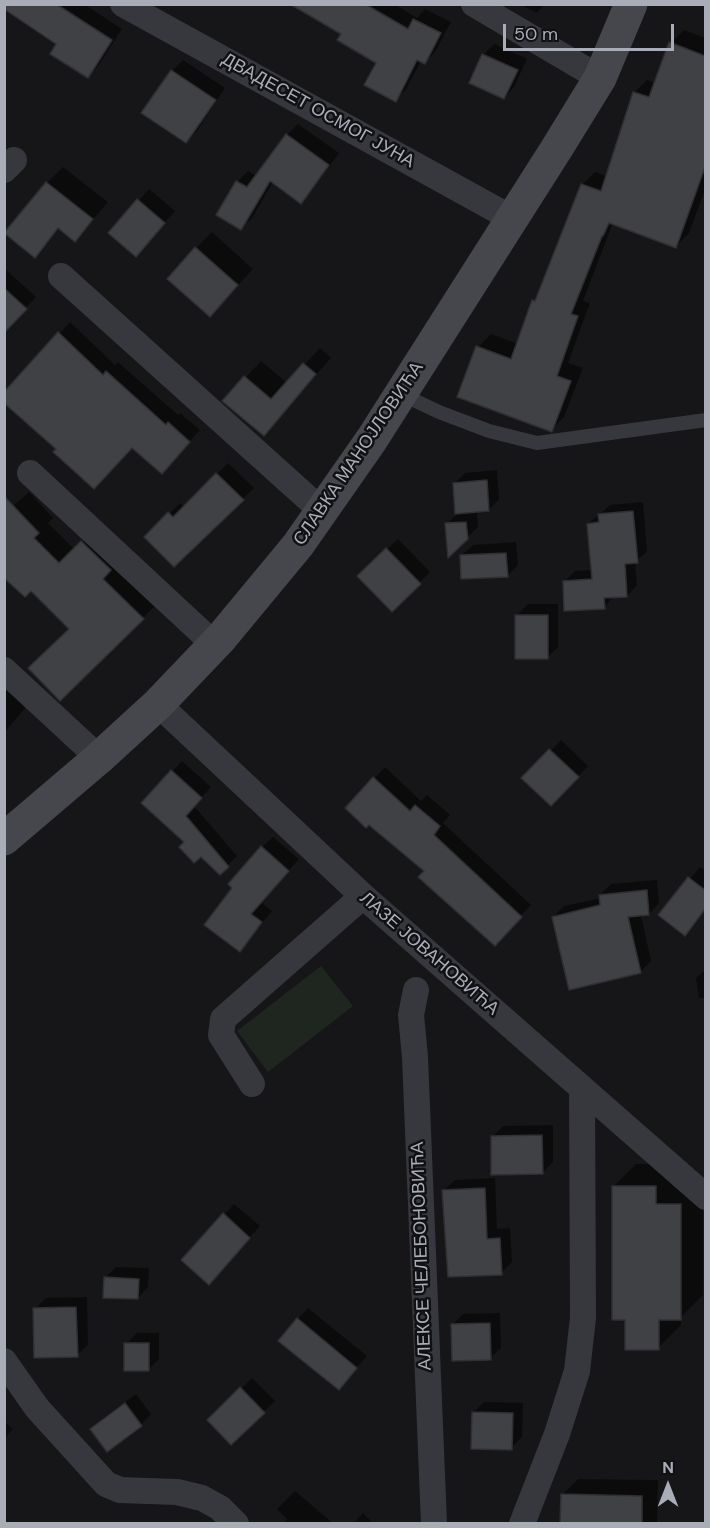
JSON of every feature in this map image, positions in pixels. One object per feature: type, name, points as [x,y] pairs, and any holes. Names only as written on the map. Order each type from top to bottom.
[{"type":"main road","name":"СЛАВКА МАНОЈЛОВИЋА","points":[[4,839],[158,704],[215,645],[272,578],[323,512],[513,219],[600,78],[631,4]]},
{"type":"street","name":"ДВАДЕСЕТ ОСМОГ ЈУНА","points":[[123,4],[513,219]]},
{"type":"street","points":[[474,4],[600,78]]},
{"type":"street","points":[[61,276],[323,512]]},
{"type":"street","points":[[30,473],[215,645]]},
{"type":"street","points":[[4,670],[99,758]]},
{"type":"street","name":"ЛАЗЕ ЈОВАНОВИЋА","points":[[158,704],[363,897],[705,1197]]},
{"type":"street","points":[[252,1084],[221,1035],[223,1019],[363,897]]},
{"type":"street","name":"АЛЕКСЕ ЧЕЛЕБОНОВИЋА","points":[[416,990],[411,1015],[415,1057],[434,1524]]},
{"type":"street","points":[[522,1524],[557,1434],[577,1371],[583,1318],[582,1089]]},
{"type":"street","points":[[4,1361],[36,1408],[106,1484],[120,1490],[177,1492],[202,1498],[220,1508],[236,1524]]},
{"type":"lane","points":[[401,394],[439,412],[489,431],[537,443],[705,420]]},
{"type":"shaded area","points":[[321,966],[353,1006],[268,1072],[237,1031]]},
{"type":"building","points":[[4,4],[56,4],[112,40],[88,78],[50,54],[56,44],[4,9]]},
{"type":"building","points":[[290,4],[365,4],[408,29],[413,19],[441,33],[425,64],[417,60],[396,102],[364,85],[376,63],[337,40],[341,34]]},
{"type":"building","points":[[669,42],[705,56],[705,167],[676,248],[609,223],[571,314],[578,316],[557,376],[571,381],[552,432],[457,397],[476,346],[511,359],[532,300],[535,301],[581,184],[601,191],[633,92],[649,97]]},
{"type":"building","points":[[482,54],[518,70],[504,99],[469,83]]},
{"type":"building","points":[[171,70],[216,100],[186,143],[141,113]]},
{"type":"building","points":[[286,134],[329,165],[301,204],[270,181],[241,230],[216,215],[236,181],[247,187]]},
{"type":"building","points":[[46,182],[93,219],[75,242],[58,228],[35,258],[4,233]]},
{"type":"building","points":[[137,199],[165,223],[136,257],[108,233]]},
{"type":"building","points":[[195,247],[238,285],[210,317],[167,279]]},
{"type":"building","points":[[4,288],[27,309],[4,333]]},
{"type":"building","points":[[58,332],[103,375],[106,371],[166,425],[168,422],[190,442],[162,474],[132,448],[94,489],[53,452],[56,449],[4,403],[4,392]]},
{"type":"building","points":[[303,363],[316,374],[264,436],[222,401],[244,376],[271,399]]},
{"type":"building","points":[[216,473],[244,500],[174,567],[144,537],[168,512],[173,517]]},
{"type":"building","points":[[487,480],[489,511],[455,514],[453,483]]},
{"type":"building","points":[[4,496],[39,533],[34,538],[59,563],[81,541],[111,570],[103,579],[144,619],[60,701],[28,668],[69,629],[31,591],[25,597],[4,578]]},
{"type":"building","points":[[633,511],[638,563],[625,564],[627,597],[604,598],[605,609],[564,611],[563,581],[592,579],[587,524],[599,522],[598,514]]},
{"type":"building","points":[[466,522],[468,539],[448,558],[445,523]]},
{"type":"building","points":[[386,548],[421,584],[392,612],[357,576]]},
{"type":"building","points":[[506,553],[508,577],[461,579],[460,555]]},
{"type":"building","points":[[515,615],[548,615],[548,659],[515,659]]},
{"type":"building","points":[[549,749],[579,777],[551,806],[521,778]]},
{"type":"building","points":[[171,770],[202,798],[186,816],[229,867],[220,875],[201,857],[194,863],[179,847],[184,842],[141,803]]},
{"type":"building","points":[[373,777],[410,811],[415,805],[440,826],[434,835],[522,917],[495,946],[418,877],[424,871],[369,825],[366,828],[345,808]]},
{"type":"building","points":[[261,846],[289,871],[251,914],[262,922],[240,952],[204,925],[232,888],[228,884]]},
{"type":"building","points":[[688,877],[705,890],[705,909],[685,936],[658,915]]},
{"type":"building","points":[[647,890],[649,915],[628,917],[641,973],[569,990],[552,917],[600,905],[599,895]]},
{"type":"building","points":[[542,1135],[543,1174],[491,1175],[491,1136]]},
{"type":"building","points":[[612,1186],[656,1186],[656,1204],[681,1204],[681,1320],[659,1320],[659,1350],[625,1350],[625,1320],[612,1320]]},
{"type":"building","points":[[485,1188],[487,1239],[500,1238],[502,1275],[448,1277],[442,1190]]},
{"type":"building","points":[[223,1213],[250,1238],[209,1285],[181,1260]]},
{"type":"building","points":[[104,1277],[139,1279],[138,1299],[103,1298]]},
{"type":"building","points":[[76,1307],[78,1357],[34,1358],[33,1308]]},
{"type":"building","points":[[297,1318],[357,1368],[339,1390],[278,1341]]},
{"type":"building","points":[[490,1323],[491,1360],[452,1361],[451,1324]]},
{"type":"building","points":[[124,1343],[149,1343],[149,1371],[124,1371]]},
{"type":"building","points":[[240,1387],[265,1413],[231,1445],[207,1420]]},
{"type":"building","points":[[125,1403],[142,1426],[107,1452],[90,1429]]},
{"type":"building","points":[[472,1412],[513,1413],[512,1450],[471,1449]]},
{"type":"building","points":[[561,1494],[642,1496],[642,1524],[560,1524]]}]
